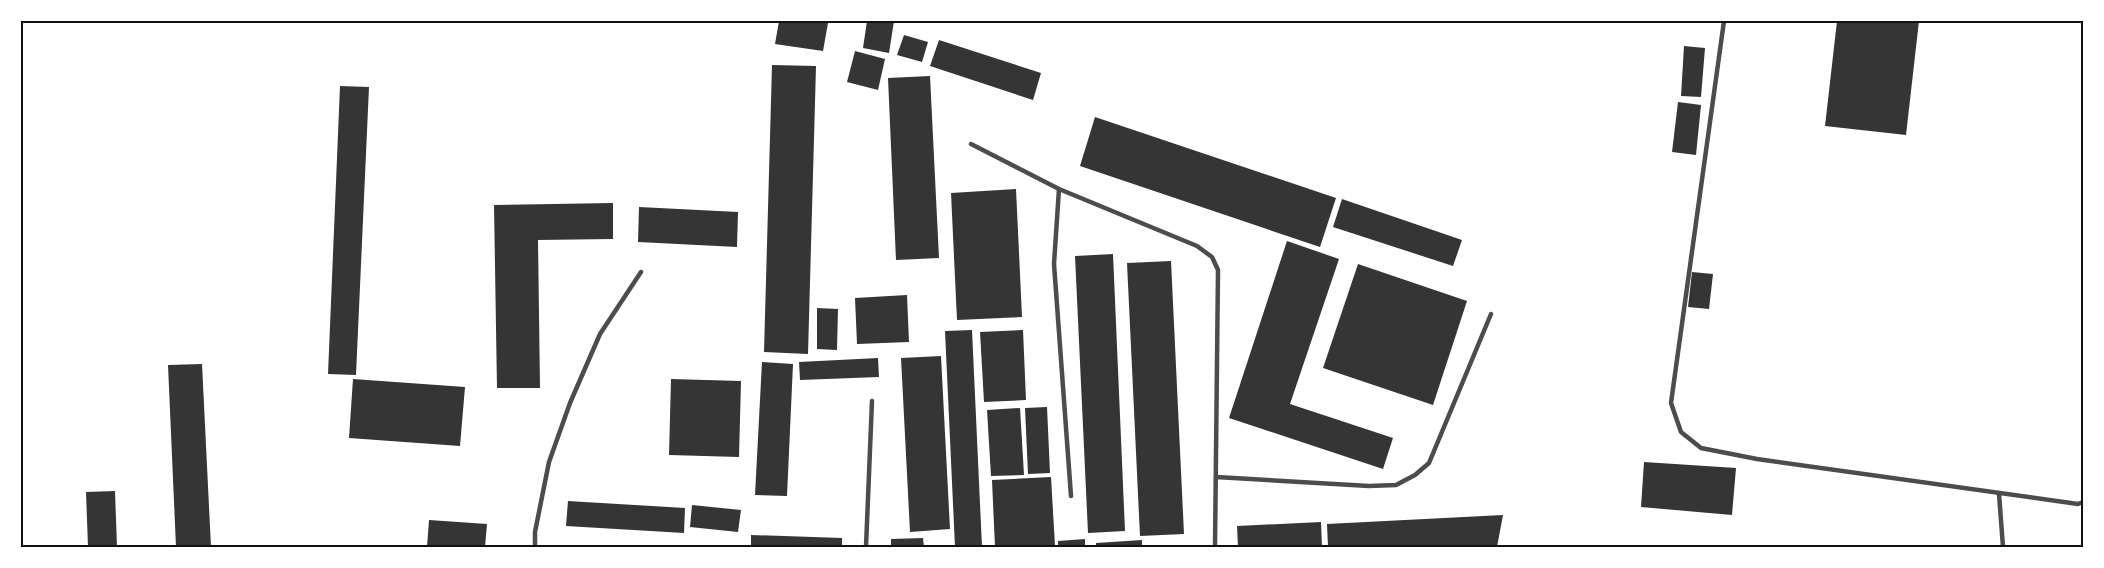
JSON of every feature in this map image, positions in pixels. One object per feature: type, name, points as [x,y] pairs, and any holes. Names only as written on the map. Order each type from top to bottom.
[{"type":"lane","points":[[1724,21],[1671,403],[1681,432],[1701,448],[1757,459],[2000,494],[2078,504],[2083,502]]},
{"type":"lane","points":[[971,144],[1059,189],[1197,246],[1212,257],[1218,270],[1215,547]]},
{"type":"lane","points":[[1059,189],[1054,264],[1071,496]]},
{"type":"lane","points":[[535,547],[535,532],[549,462],[570,403],[600,334],[641,272]]},
{"type":"lane","points":[[1216,477],[1369,486],[1396,484],[1415,476],[1430,463],[1491,314]]},
{"type":"lane","points":[[866,547],[872,400]]},
{"type":"lane","points":[[2000,494],[2003,547]]},
{"type":"building","points":[[779,21],[828,23],[823,51],[775,44]]},
{"type":"building","points":[[867,21],[894,21],[889,53],[863,48]]},
{"type":"building","points":[[1837,21],[1919,21],[1906,135],[1825,126]]},
{"type":"building","points":[[904,35],[928,42],[922,62],[897,55]]},
{"type":"building","points":[[939,40],[1041,73],[1033,100],[930,66]]},
{"type":"building","points":[[1684,46],[1705,48],[1701,97],[1681,96]]},
{"type":"building","points":[[855,51],[885,59],[878,90],[847,82]]},
{"type":"building","points":[[772,65],[816,66],[808,354],[764,352]]},
{"type":"building","points":[[930,76],[939,258],[896,260],[888,78]]},
{"type":"building","points":[[340,86],[369,87],[356,375],[328,374]]},
{"type":"building","points":[[1678,102],[1701,105],[1696,155],[1672,152]]},
{"type":"building","points":[[1095,117],[1336,198],[1320,247],[1080,166]]},
{"type":"building","points":[[1016,189],[1022,317],[957,320],[951,193]]},
{"type":"building","points":[[1342,199],[1462,240],[1453,266],[1333,227]]},
{"type":"building","points":[[613,203],[613,239],[538,240],[540,388],[497,388],[494,205]]},
{"type":"building","points":[[639,207],[738,212],[737,247],[638,242]]},
{"type":"building","points":[[1287,241],[1339,259],[1290,404],[1393,438],[1383,469],[1229,418]]},
{"type":"building","points":[[1113,254],[1125,531],[1088,533],[1075,256]]},
{"type":"building","points":[[1171,261],[1184,534],[1140,536],[1127,263]]},
{"type":"building","points":[[1358,264],[1467,301],[1433,405],[1323,368]]},
{"type":"building","points":[[1692,272],[1713,274],[1709,309],[1688,307]]},
{"type":"building","points":[[907,295],[909,342],[857,344],[855,298]]},
{"type":"building","points":[[817,308],[838,309],[837,350],[817,349]]},
{"type":"building","points":[[972,330],[982,547],[955,547],[945,331]]},
{"type":"building","points":[[1023,330],[1026,400],[984,402],[980,332]]},
{"type":"building","points":[[941,356],[950,529],[910,532],[901,358]]},
{"type":"building","points":[[878,358],[879,377],[800,380],[799,362]]},
{"type":"building","points":[[762,362],[793,364],[787,496],[755,495]]},
{"type":"building","points":[[202,364],[211,547],[176,547],[168,365]]},
{"type":"building","points":[[353,379],[465,387],[460,446],[349,438]]},
{"type":"building","points":[[671,379],[741,381],[739,457],[669,455]]},
{"type":"building","points":[[1047,407],[1050,473],[1028,474],[1025,408]]},
{"type":"building","points":[[1020,408],[1024,475],[991,476],[987,410]]},
{"type":"building","points":[[1644,462],[1736,468],[1732,515],[1641,507]]},
{"type":"building","points":[[1051,477],[1055,546],[995,547],[992,480]]},
{"type":"building","points":[[115,491],[117,547],[88,547],[86,492]]},
{"type":"building","points":[[568,501],[685,508],[684,533],[566,526]]},
{"type":"building","points":[[692,505],[741,510],[738,532],[690,527]]},
{"type":"building","points":[[1503,515],[1497,547],[1328,547],[1327,524]]},
{"type":"building","points":[[429,520],[487,524],[485,547],[427,547]]},
{"type":"building","points":[[1321,522],[1322,547],[1238,547],[1237,526]]},
{"type":"building","points":[[751,535],[842,538],[842,547],[751,547]]},
{"type":"building","points":[[923,538],[924,547],[891,547],[891,539]]},
{"type":"building","points":[[1085,539],[1085,547],[1058,547],[1058,541]]},
{"type":"building","points":[[1142,540],[1142,547],[1096,547],[1096,543]]}]
